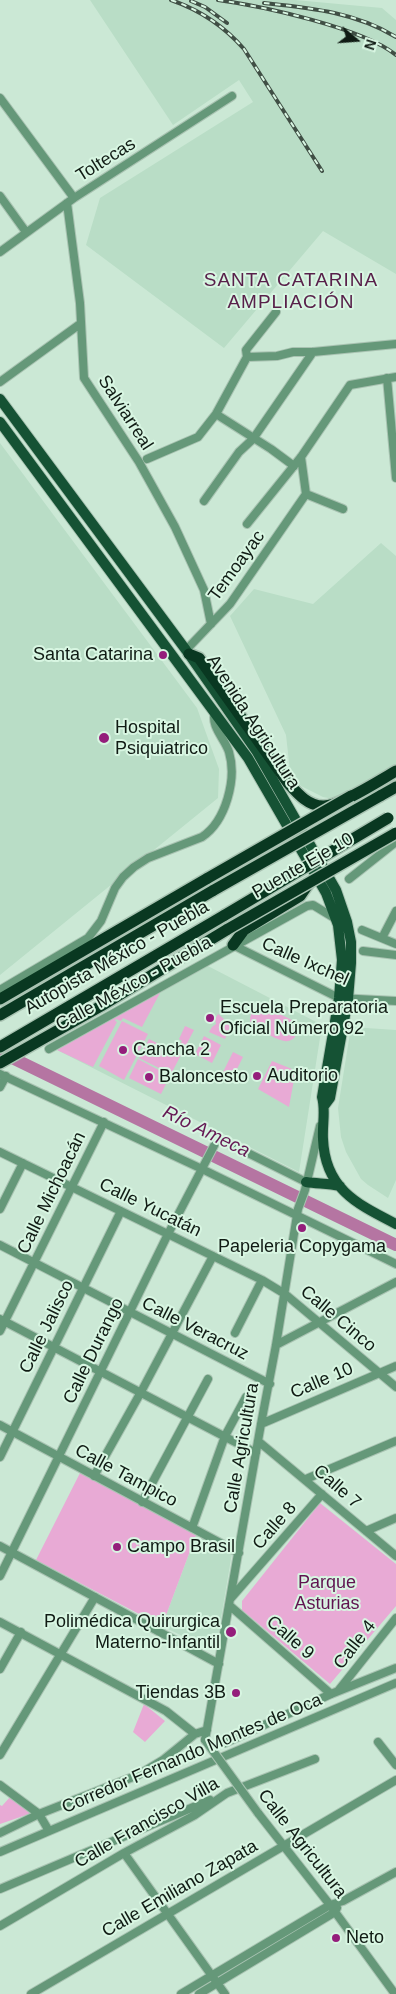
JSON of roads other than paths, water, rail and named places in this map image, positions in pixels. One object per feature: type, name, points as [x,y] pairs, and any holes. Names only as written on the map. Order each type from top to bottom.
[{"type":"highway","points":[[188,652],[199,658],[288,783],[302,798],[314,805],[326,806],[351,796],[396,771]]},
{"type":"highway","name":"Puente Eje 10","points":[[214,890],[396,787]]},
{"type":"highway","name":"Puente Eje 10","points":[[0,999],[351,796]]},
{"type":"highway","name":"Puente Eje 10","points":[[225,915],[392,816]]},
{"type":"highway","name":"Puente Eje 10","points":[[0,1063],[101,1006],[310,881],[396,833]]},
{"type":"highway","points":[[233,945],[244,930],[300,896],[310,881]]},
{"type":"highway","name":"Autopista México - Puebla","points":[[0,1015],[214,890]]},
{"type":"highway","name":"Autopista México - Puebla","points":[[0,1047],[225,915]]},
{"type":"main road","name":"Avenida Agricultura","points":[[0,399],[188,652],[257,752],[336,890],[347,922],[351,942],[330,1098],[324,1112]]},
{"type":"main road","name":"Avenida Agricultura","points":[[0,422],[253,766],[326,893],[336,920],[342,960],[344,998]]},
{"type":"main road","points":[[324,1112],[323,1141],[328,1166],[345,1194],[358,1204],[396,1224]]},
{"type":"main road","points":[[305,1186],[326,1183],[340,1186]]},
{"type":"street","name":"Toltecas","points":[[0,252],[70,200],[232,96]]},
{"type":"street","name":"Salviarreal","points":[[0,98],[70,200],[80,304],[84,378],[139,462],[175,527],[204,590],[211,624]]},
{"type":"street","points":[[0,196],[26,232]]},
{"type":"street","points":[[147,459],[198,437],[216,414],[247,357],[246,350],[276,312]]},
{"type":"street","points":[[0,382],[80,324]]},
{"type":"street","points":[[247,357],[277,356],[292,352],[313,352],[396,344]]},
{"type":"street","points":[[204,500],[239,452],[253,439],[313,352]]},
{"type":"street","points":[[247,524],[301,457],[350,385],[392,377],[396,478]]},
{"type":"street","points":[[216,414],[294,466]]},
{"type":"street","points":[[301,457],[306,494],[343,509]]},
{"type":"street","name":"Temoayac","points":[[188,652],[230,604],[306,494]]},
{"type":"street","points":[[0,990],[88,938],[102,921],[110,899],[124,877],[148,858],[202,837],[216,823],[228,794],[232,772],[228,749],[214,721],[215,712]]},
{"type":"street","points":[[349,879],[396,842]]},
{"type":"street","name":"Calle México - Puebla","points":[[50,1049],[233,945],[308,906],[313,905],[336,920]]},
{"type":"street","points":[[382,938],[396,911]]},
{"type":"street","points":[[362,930],[396,944]]},
{"type":"street","name":"Calle Ixchel","points":[[233,945],[344,998],[396,1001]]},
{"type":"street","points":[[363,951],[396,955]]},
{"type":"street","points":[[0,1087],[3,1074],[203,1166],[297,1212],[396,1264]]},
{"type":"street","name":"Calle Agricultura","points":[[324,1112],[297,1212],[270,1384],[261,1424],[205,1740],[283,1847],[332,1908],[395,1994]]},
{"type":"street","name":"Calle Michoacán","points":[[0,1331],[2,1320],[34,1263],[104,1122]]},
{"type":"street","name":"Calle Durango","points":[[0,1576],[168,1234],[215,1143],[220,1139],[305,1186]]},
{"type":"street","name":"Calle Yucatán","points":[[0,1152],[262,1280],[285,1294]]},
{"type":"street","points":[[0,1209],[23,1163]]},
{"type":"street","name":"Calle Jalisco","points":[[0,1457],[121,1211]]},
{"type":"street","name":"Calle Veracruz","points":[[0,1245],[270,1384]]},
{"type":"street","points":[[94,1476],[213,1256]]},
{"type":"street","points":[[235,1333],[262,1280]]},
{"type":"street","points":[[276,1345],[396,1282]]},
{"type":"street","name":"Calle Cinco","points":[[285,1294],[396,1387]]},
{"type":"street","points":[[2,1320],[256,1453]]},
{"type":"street","name":"Calle 10","points":[[261,1424],[396,1366]]},
{"type":"street","points":[[142,1502],[208,1379]]},
{"type":"street","points":[[192,1528],[225,1436],[246,1398]]},
{"type":"street","name":"Calle Tampico","points":[[0,1425],[239,1552]]},
{"type":"street","name":"Calle 7","points":[[258,1441],[306,1479],[396,1556]]},
{"type":"street","points":[[306,1479],[396,1441]]},
{"type":"street","name":"Calle 8","points":[[230,1602],[322,1494]]},
{"type":"street","points":[[366,1531],[396,1518]]},
{"type":"street","points":[[0,1546],[219,1664]]},
{"type":"street","points":[[0,1755],[3,1741],[61,1654],[95,1597]]},
{"type":"street","name":"Calle 9","points":[[230,1602],[334,1692]]},
{"type":"street","name":"Calle 4","points":[[334,1692],[396,1618]]},
{"type":"street","points":[[0,1622],[166,1711],[195,1734]]},
{"type":"street","points":[[0,1669],[21,1632]]},
{"type":"street","points":[[225,1743],[334,1692],[396,1668]]},
{"type":"street","name":"Corredor Fernando Montes de Oca","points":[[0,1852],[396,1683]]},
{"type":"street","points":[[0,1833],[39,1814],[138,1775],[163,1760],[195,1734],[207,1730]]},
{"type":"street","points":[[378,1742],[396,1765]]},
{"type":"street","name":"Calle Francisco Villa","points":[[0,1926],[124,1853],[195,1815],[226,1793],[315,1759]]},
{"type":"street","name":"Calle Emiliano Zapata","points":[[31,1994],[396,1780]]},
{"type":"street","points":[[0,1785],[39,1814],[49,1831]]},
{"type":"street","points":[[0,1888],[226,1793]]},
{"type":"street","points":[[124,1853],[225,1994]]},
{"type":"street","points":[[200,1994],[343,1901],[396,1872]]},
{"type":"street","points":[[181,1994],[332,1908]]},
{"type":"waterway","name":"Río Ameca","points":[[0,1052],[396,1245]]},
{"type":"railway","points":[[171,0],[211,20],[244,49],[322,171]]},
{"type":"railway","points":[[218,0],[260,7],[337,27],[381,45],[396,55]]},
{"type":"railway","points":[[191,1],[205,7],[227,23]]},
{"type":"railway","points":[[264,3],[332,12],[365,22],[396,37]]},
{"type":"place","name":"Santa Catarina","points":[[163,655]]},
{"type":"place","name":"Hospital Psiquiatrico","points":[[104,738]]},
{"type":"place","name":"Escuela Preparatoria Oficial Número 92","points":[[210,1018]]},
{"type":"place","name":"Cancha 2","points":[[123,1050]]},
{"type":"place","name":"Auditorio","points":[[257,1076]]},
{"type":"place","name":"Baloncesto","points":[[149,1077]]},
{"type":"place","name":"Papeleria Copygama","points":[[302,1228]]},
{"type":"place","name":"Campo Brasil","points":[[117,1547]]},
{"type":"place","name":"Polimédica Quirurgica Materno-Infantil","points":[[231,1632]]},
{"type":"place","name":"Tiendas 3B","points":[[236,1693]]},
{"type":"place","name":"Neto","points":[[336,1938]]},
{"type":"district","name":"SANTA CATARINA AMPLIACIÓN","points":[[291,292]]},
{"type":"park label","name":"Parque Asturias","points":[[327,1594]]}]
